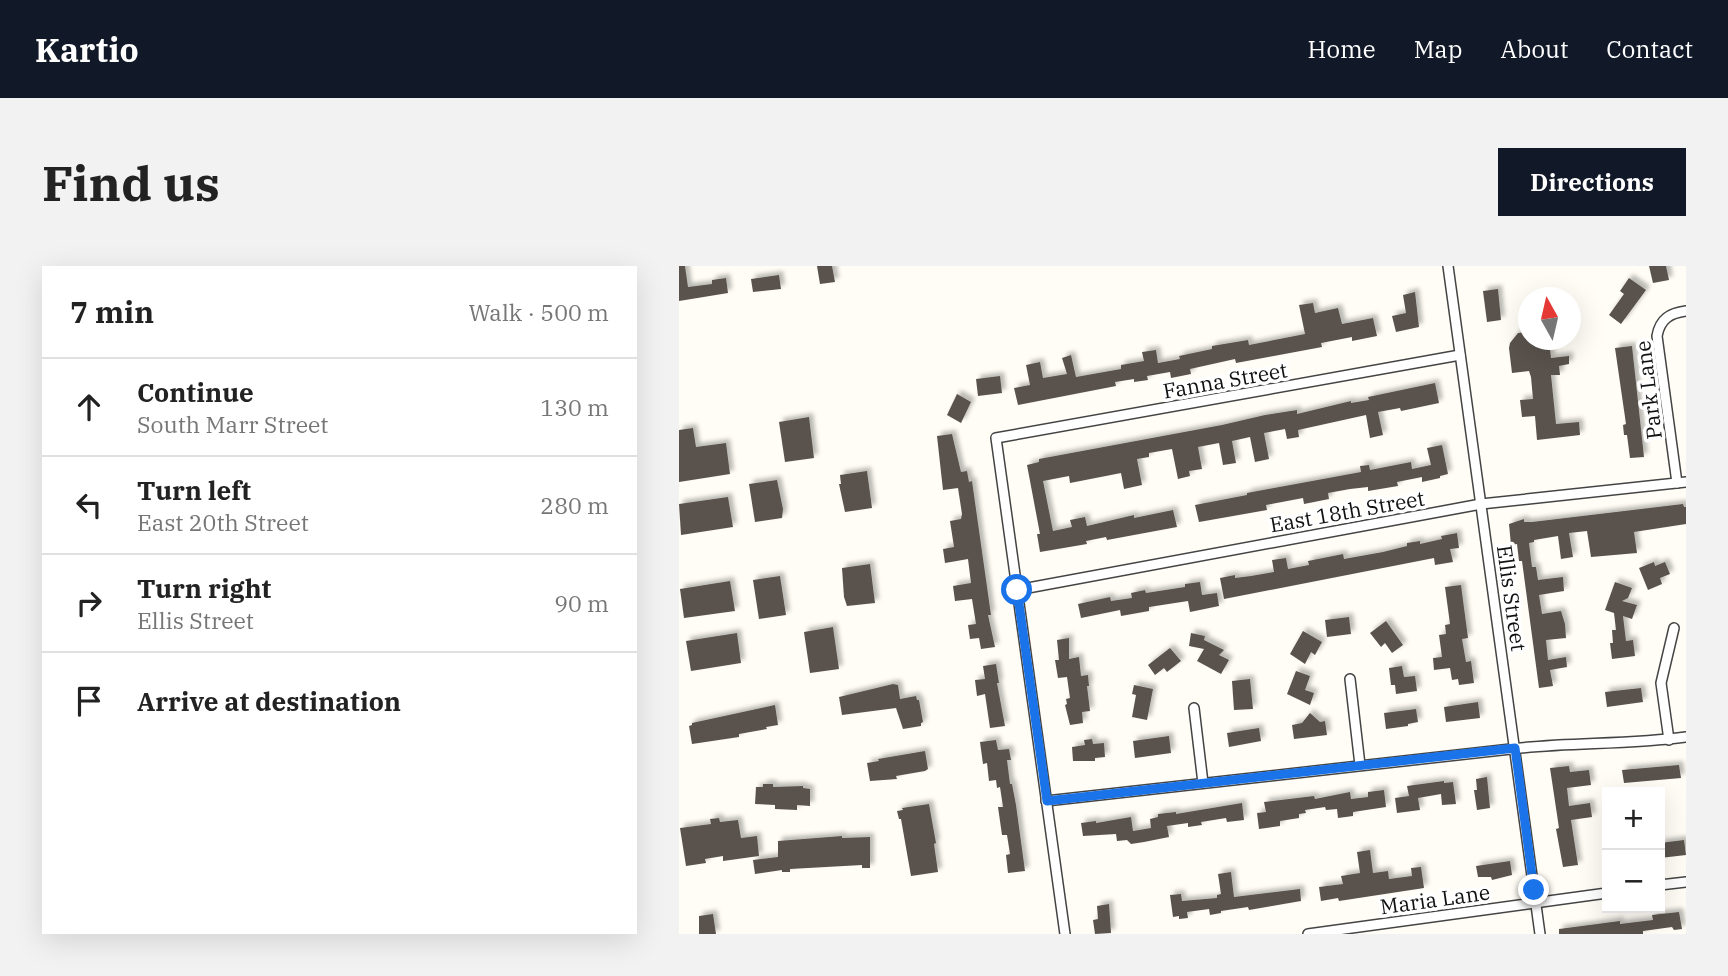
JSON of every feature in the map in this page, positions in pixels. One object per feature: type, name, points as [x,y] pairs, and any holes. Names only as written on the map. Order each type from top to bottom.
[{"type":"street","name":"Ellis Street","points":[[1448,266],[1540,934]]},
{"type":"street","name":"Park Lane","points":[[1681,482],[1657,336],[1666,317],[1686,311]]},
{"type":"street","name":"Fanna Street","points":[[1017,590],[996,438],[1460,355]]},
{"type":"street","name":"East 18th Street","points":[[1017,590],[1481,504],[1681,482]]},
{"type":"street","points":[[1017,590],[1065,934]]},
{"type":"street","points":[[1669,740],[1661,683],[1674,628]]},
{"type":"street","points":[[1350,679],[1360,765]]},
{"type":"street","points":[[1194,708],[1203,783]]},
{"type":"street","points":[[1047,801],[1515,748],[1686,737]]},
{"type":"street","points":[[1665,884],[1686,882]]},
{"type":"street","name":"Maria Lane","points":[[1308,934],[1602,894]]},
{"type":"building","points":[[679,266],[685,266],[688,287],[712,284],[712,280],[726,278],[728,293],[679,301]]},
{"type":"building","points":[[817,266],[832,266],[835,282],[820,284]]},
{"type":"building","points":[[1649,266],[1666,266],[1669,280],[1653,283]]},
{"type":"building","points":[[779,275],[781,289],[753,292],[751,279]]},
{"type":"building","points":[[1629,278],[1646,290],[1621,324],[1609,315],[1624,294],[1620,291]]},
{"type":"building","points":[[1498,289],[1501,320],[1487,322],[1483,291]]},
{"type":"building","points":[[1415,292],[1419,327],[1396,332],[1392,316],[1406,313],[1403,295]]},
{"type":"building","points":[[1313,303],[1315,313],[1338,308],[1342,324],[1373,318],[1377,336],[1352,341],[1352,337],[1321,343],[1322,347],[1236,363],[1235,359],[1190,369],[1191,374],[1171,378],[1170,372],[1147,376],[1148,380],[1115,382],[1116,386],[1018,405],[1014,388],[1030,385],[1026,365],[1040,362],[1043,378],[1067,374],[1062,358],[1071,355],[1076,377],[1121,369],[1121,365],[1144,361],[1142,352],[1156,350],[1158,363],[1212,349],[1212,346],[1248,340],[1249,345],[1305,334],[1299,305]]},
{"type":"building","points":[[1518,333],[1518,350],[1550,350],[1551,358],[1569,356],[1569,364],[1559,366],[1560,375],[1551,375],[1556,424],[1579,422],[1580,435],[1537,440],[1535,416],[1522,417],[1520,400],[1533,399],[1531,377],[1529,371],[1512,373],[1510,343]]},
{"type":"building","points":[[1632,346],[1644,457],[1630,458],[1627,435],[1624,435],[1623,425],[1626,424],[1615,348]]},
{"type":"building","points":[[1000,376],[1002,393],[978,396],[976,379]]},
{"type":"building","points":[[1435,383],[1439,403],[1401,411],[1400,408],[1378,412],[1383,435],[1370,438],[1366,415],[1298,430],[1299,437],[1287,439],[1285,429],[1264,433],[1269,459],[1255,462],[1250,437],[1232,441],[1236,463],[1223,465],[1219,443],[1198,447],[1202,469],[1189,471],[1190,476],[1178,479],[1172,449],[1149,453],[1149,457],[1137,459],[1142,485],[1124,489],[1121,473],[1070,483],[1069,476],[1043,481],[1053,531],[1072,527],[1070,520],[1085,517],[1087,526],[1134,515],[1134,518],[1173,510],[1177,527],[1107,540],[1106,537],[1086,541],[1087,544],[1040,552],[1037,534],[1040,534],[1027,465],[1039,462],[1039,459],[1265,415],[1297,410],[1297,414],[1351,401],[1369,400],[1368,397]]},
{"type":"building","points":[[957,394],[971,402],[961,423],[947,415]]},
{"type":"building","points":[[809,417],[814,458],[785,462],[779,422]]},
{"type":"building","points":[[693,428],[696,447],[726,443],[730,474],[679,482],[679,430]]},
{"type":"building","points":[[952,434],[961,472],[967,471],[969,482],[972,481],[991,615],[988,615],[995,647],[981,649],[979,638],[970,639],[968,625],[976,624],[972,599],[955,601],[953,586],[971,583],[968,559],[945,563],[943,549],[954,547],[950,521],[961,519],[962,514],[958,488],[943,490],[937,436]]},
{"type":"building","points":[[1442,445],[1448,474],[1440,478],[1422,482],[1422,477],[1397,482],[1398,486],[1328,493],[1329,499],[1304,504],[1303,498],[1266,505],[1267,510],[1199,522],[1195,505],[1361,472],[1360,466],[1369,465],[1370,470],[1411,462],[1412,469],[1431,465],[1427,448]]},
{"type":"building","points":[[867,471],[872,508],[845,512],[839,484],[840,475]]},
{"type":"building","points":[[777,480],[783,509],[782,518],[755,522],[749,484]]},
{"type":"building","points":[[728,497],[733,527],[681,535],[679,504]]},
{"type":"building","points":[[1683,504],[1686,507],[1686,524],[1634,532],[1637,553],[1591,557],[1587,531],[1569,533],[1573,557],[1561,559],[1558,536],[1529,543],[1532,567],[1536,567],[1538,580],[1563,577],[1564,591],[1539,595],[1542,614],[1561,611],[1565,624],[1566,638],[1546,640],[1548,660],[1566,657],[1567,667],[1550,670],[1553,686],[1539,688],[1522,561],[1519,561],[1517,544],[1511,545],[1509,524],[1524,519],[1524,522],[1532,522]]},
{"type":"building","points":[[1457,533],[1459,548],[1450,549],[1453,562],[1435,565],[1434,558],[1224,599],[1220,578],[1274,572],[1272,560],[1286,558],[1288,569],[1309,565],[1308,561],[1343,554],[1344,559],[1383,552],[1407,546],[1407,543],[1420,541],[1420,544]]},
{"type":"building","points":[[1654,562],[1655,566],[1665,562],[1670,574],[1660,578],[1662,584],[1648,590],[1639,568]]},
{"type":"building","points":[[870,564],[875,603],[847,606],[842,568]]},
{"type":"building","points":[[780,576],[786,615],[759,619],[753,580]]},
{"type":"building","points":[[730,581],[735,611],[684,618],[680,589]]},
{"type":"building","points":[[1200,582],[1202,595],[1217,593],[1219,606],[1190,612],[1188,601],[1149,607],[1149,611],[1121,616],[1120,610],[1081,618],[1078,604],[1110,597],[1111,601],[1132,598],[1131,593],[1185,587],[1185,584]]},
{"type":"building","points":[[1615,582],[1632,588],[1628,598],[1622,601],[1637,605],[1632,619],[1623,616],[1626,641],[1633,640],[1635,656],[1612,659],[1610,643],[1613,643],[1612,630],[1616,630],[1614,613],[1605,610]]},
{"type":"building","points":[[1461,585],[1468,638],[1462,639],[1466,662],[1471,661],[1474,683],[1459,685],[1458,679],[1452,680],[1450,668],[1434,670],[1433,658],[1442,657],[1439,635],[1446,634],[1445,625],[1450,624],[1445,587]]},
{"type":"building","points":[[1349,617],[1351,634],[1327,637],[1325,620]]},
{"type":"building","points":[[1386,621],[1403,645],[1392,653],[1385,643],[1381,647],[1370,633]]},
{"type":"building","points":[[833,627],[839,669],[810,673],[804,632]]},
{"type":"building","points":[[1303,631],[1322,642],[1315,655],[1311,652],[1305,664],[1290,654]]},
{"type":"building","points":[[737,633],[741,663],[691,671],[686,641]]},
{"type":"building","points":[[1191,633],[1205,636],[1204,640],[1224,650],[1219,655],[1229,660],[1221,674],[1197,661],[1204,649],[1189,646]]},
{"type":"building","points":[[1069,638],[1069,659],[1079,657],[1081,676],[1088,675],[1090,711],[1082,712],[1083,723],[1070,725],[1065,705],[1066,699],[1070,698],[1067,677],[1058,678],[1055,660],[1059,660],[1057,640]]},
{"type":"building","points":[[1170,648],[1181,661],[1167,672],[1164,668],[1155,675],[1148,665]]},
{"type":"building","points":[[996,664],[1005,726],[990,728],[985,694],[977,696],[975,680],[985,679],[983,666]]},
{"type":"building","points":[[1402,666],[1404,677],[1415,676],[1417,691],[1396,694],[1395,685],[1391,685],[1389,668]]},
{"type":"building","points":[[1296,671],[1310,676],[1305,690],[1314,693],[1310,705],[1287,694]]},
{"type":"building","points":[[1250,679],[1253,709],[1234,710],[1232,681]]},
{"type":"building","points":[[898,685],[900,699],[916,696],[919,700],[923,722],[921,726],[903,729],[896,708],[842,715],[839,697]]},
{"type":"building","points":[[1134,685],[1153,689],[1147,720],[1132,717],[1136,695],[1132,694]]},
{"type":"building","points":[[1641,688],[1643,702],[1607,707],[1605,692]]},
{"type":"building","points":[[1478,702],[1480,718],[1446,722],[1444,707]]},
{"type":"building","points":[[775,705],[778,725],[739,734],[739,737],[692,744],[689,726],[692,723]]},
{"type":"building","points":[[1416,709],[1418,722],[1386,729],[1384,713]]},
{"type":"building","points":[[1310,713],[1320,722],[1325,721],[1327,735],[1294,739],[1292,725],[1302,723]]},
{"type":"building","points":[[1259,728],[1261,741],[1229,747],[1227,733]]},
{"type":"building","points":[[1169,736],[1171,753],[1135,758],[1133,741]]},
{"type":"building","points":[[1092,739],[1093,744],[1104,743],[1105,757],[1095,758],[1095,761],[1073,761],[1072,747],[1085,745],[1084,740]]},
{"type":"building","points":[[996,740],[998,750],[1009,749],[1011,760],[1007,760],[1010,784],[1016,805],[1025,871],[1008,873],[1006,855],[1010,854],[1007,835],[1002,835],[998,807],[1003,807],[1000,787],[997,788],[996,780],[989,781],[987,763],[983,764],[980,742]]},
{"type":"building","points":[[925,751],[928,769],[925,771],[896,776],[897,779],[870,781],[867,763]]},
{"type":"building","points":[[1679,765],[1681,778],[1624,783],[1622,770]]},
{"type":"building","points":[[1569,766],[1570,772],[1589,770],[1591,785],[1567,788],[1569,806],[1590,803],[1592,817],[1571,820],[1578,865],[1563,867],[1550,768]]},
{"type":"building","points":[[1487,777],[1490,808],[1477,810],[1474,790],[1477,790],[1476,779]]},
{"type":"building","points":[[1453,782],[1456,804],[1442,805],[1441,794],[1418,798],[1420,810],[1397,813],[1395,798],[1409,796],[1407,786]]},
{"type":"building","points":[[763,784],[773,784],[773,787],[803,786],[810,789],[810,806],[797,805],[797,810],[775,809],[775,805],[755,804],[756,787],[763,787]]},
{"type":"building","points":[[1384,790],[1386,807],[1353,812],[1353,816],[1338,818],[1337,809],[1326,810],[1325,807],[1305,810],[1306,813],[1299,814],[1299,818],[1280,821],[1280,826],[1259,829],[1257,813],[1266,812],[1264,802],[1314,796],[1315,799],[1350,792],[1351,799],[1368,797],[1368,792]]},
{"type":"building","points":[[1242,803],[1244,820],[1227,822],[1226,818],[1188,827],[1188,823],[1167,826],[1169,837],[1131,844],[1127,840],[1117,841],[1116,834],[1083,836],[1081,823],[1131,817],[1133,831],[1151,828],[1150,819],[1158,817],[1158,814],[1176,814]]},
{"type":"building","points":[[929,804],[938,872],[911,876],[901,819],[897,811]]},
{"type":"building","points":[[719,818],[720,822],[738,820],[741,838],[757,836],[759,856],[723,861],[723,856],[705,859],[706,863],[686,866],[680,828],[711,824],[710,819]]},
{"type":"building","points":[[842,836],[870,837],[870,868],[862,868],[862,865],[755,874],[753,860],[778,857],[778,841]]},
{"type":"building","points":[[1684,840],[1686,855],[1665,857],[1665,842]]},
{"type":"building","points":[[1370,850],[1373,873],[1388,871],[1389,879],[1412,876],[1411,868],[1421,867],[1424,888],[1339,901],[1338,898],[1321,901],[1319,887],[1343,884],[1341,876],[1360,873],[1357,852]]},
{"type":"building","points":[[1510,861],[1512,875],[1492,880],[1491,877],[1478,877],[1476,866]]},
{"type":"building","points":[[1231,872],[1234,897],[1300,889],[1301,901],[1249,910],[1248,907],[1221,911],[1210,915],[1209,909],[1187,912],[1188,918],[1173,917],[1170,895],[1181,894],[1182,901],[1217,898],[1217,895],[1221,894],[1218,874]]},
{"type":"building","points":[[1109,904],[1111,933],[1095,934],[1093,920],[1098,919],[1097,906]]},
{"type":"building","points":[[1679,912],[1682,929],[1674,930],[1672,927],[1643,931],[1643,934],[1559,934],[1559,929],[1620,921],[1620,924],[1653,920],[1652,915]]},
{"type":"building","points":[[713,914],[716,934],[699,934],[699,916]]},
{"type":"route","points":[[1017,590],[1047,801],[1515,748],[1534,890]]}]
